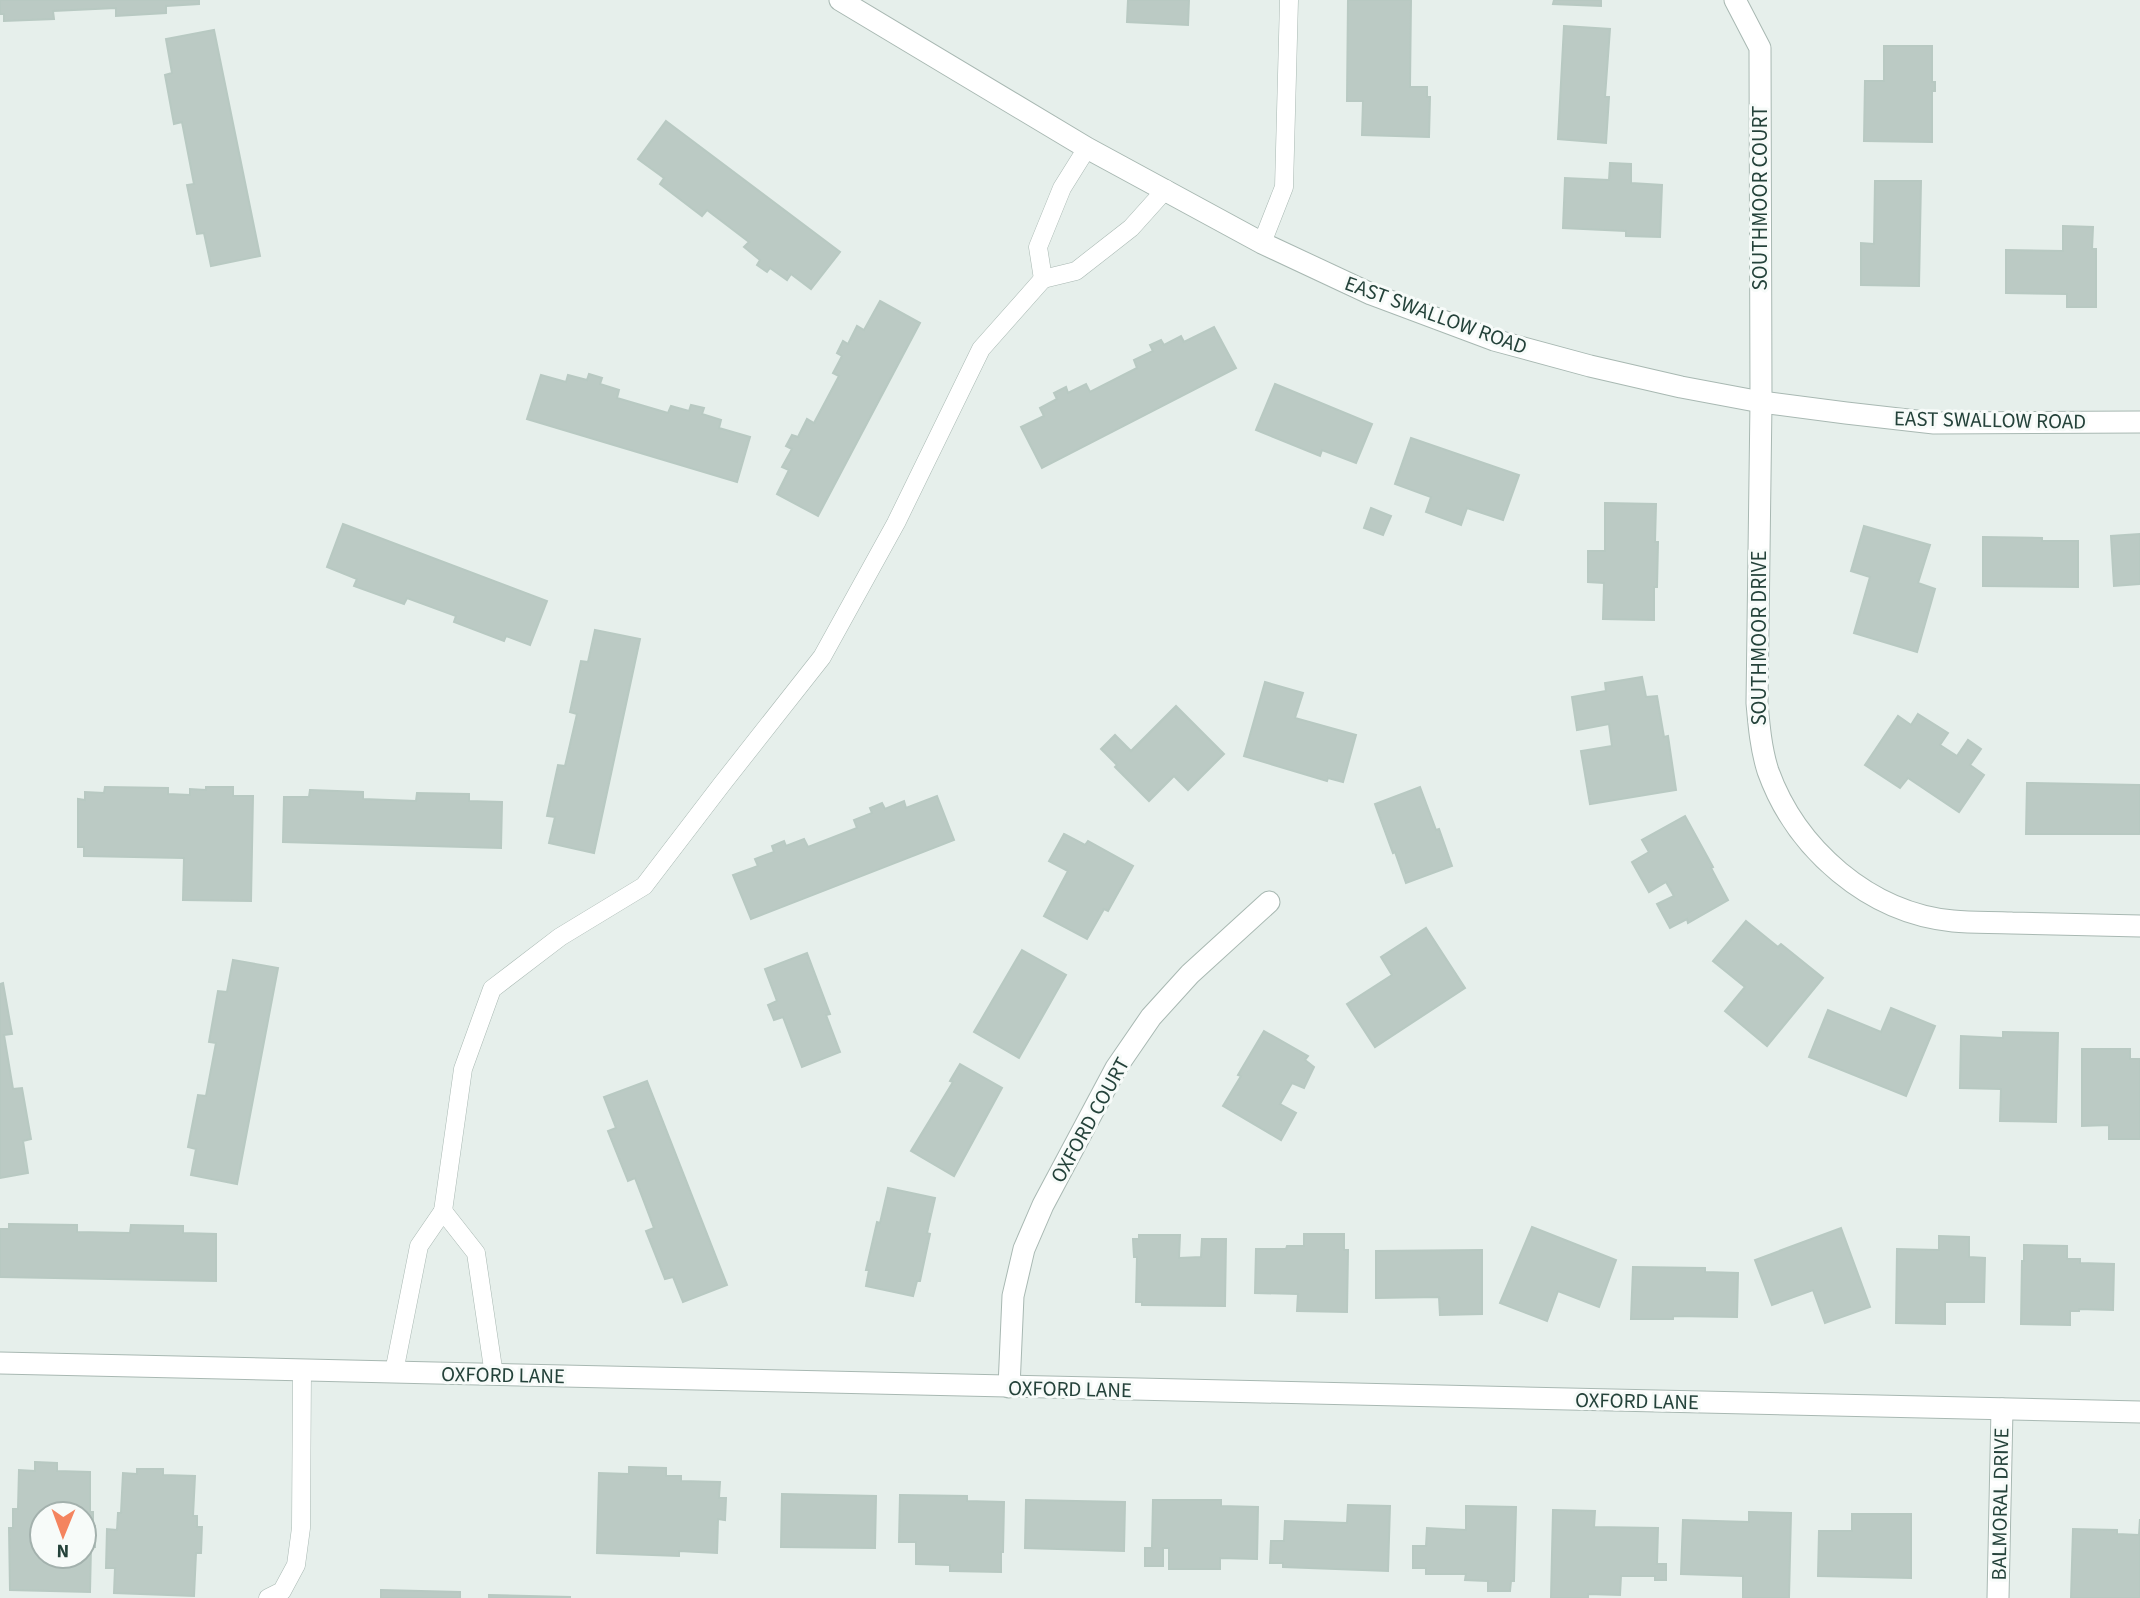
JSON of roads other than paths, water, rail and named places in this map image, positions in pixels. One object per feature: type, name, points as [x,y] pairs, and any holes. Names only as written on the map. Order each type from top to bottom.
[{"type":"street","name":"EAST SWALLOW ROAD","points":[[840,0],[1087,148],[1262,243],[1371,294],[1494,341],[1681,387],[1761,402],[1934,423],[2140,422]]},
{"type":"street","name":"SOUTHMOOR COURT","points":[[1735,0],[1760,48],[1761,402]]},
{"type":"street","name":"SOUTHMOOR DRIVE","points":[[1761,402],[1757,703],[1760,742],[1784,807],[1811,845],[1845,877],[1885,902],[1913,913],[1952,921],[2140,926]]},
{"type":"street","name":"OXFORD COURT","points":[[1009,1387],[1013,1296],[1024,1249],[1043,1205],[1116,1068],[1159,1008],[1190,974],[1269,902]]},
{"type":"street","name":"OXFORD LANE","points":[[0,1363],[2140,1412]]},
{"type":"street","name":"BALMORAL DRIVE","points":[[1998,1598],[2002,1409]]},
{"type":"lane","points":[[1262,243],[1284,187],[1289,0]]},
{"type":"lane","points":[[1042,279],[1038,247],[1062,188],[1087,148]]},
{"type":"lane","points":[[394,1372],[419,1246],[443,1211],[463,1069],[492,989],[561,937],[645,886],[822,657],[896,523],[981,349],[1042,279],[1076,271],[1131,228],[1166,189]]},
{"type":"lane","points":[[443,1211],[475,1252],[494,1374]]},
{"type":"lane","points":[[268,1598],[282,1591],[296,1565],[301,1528],[302,1370]]}]
